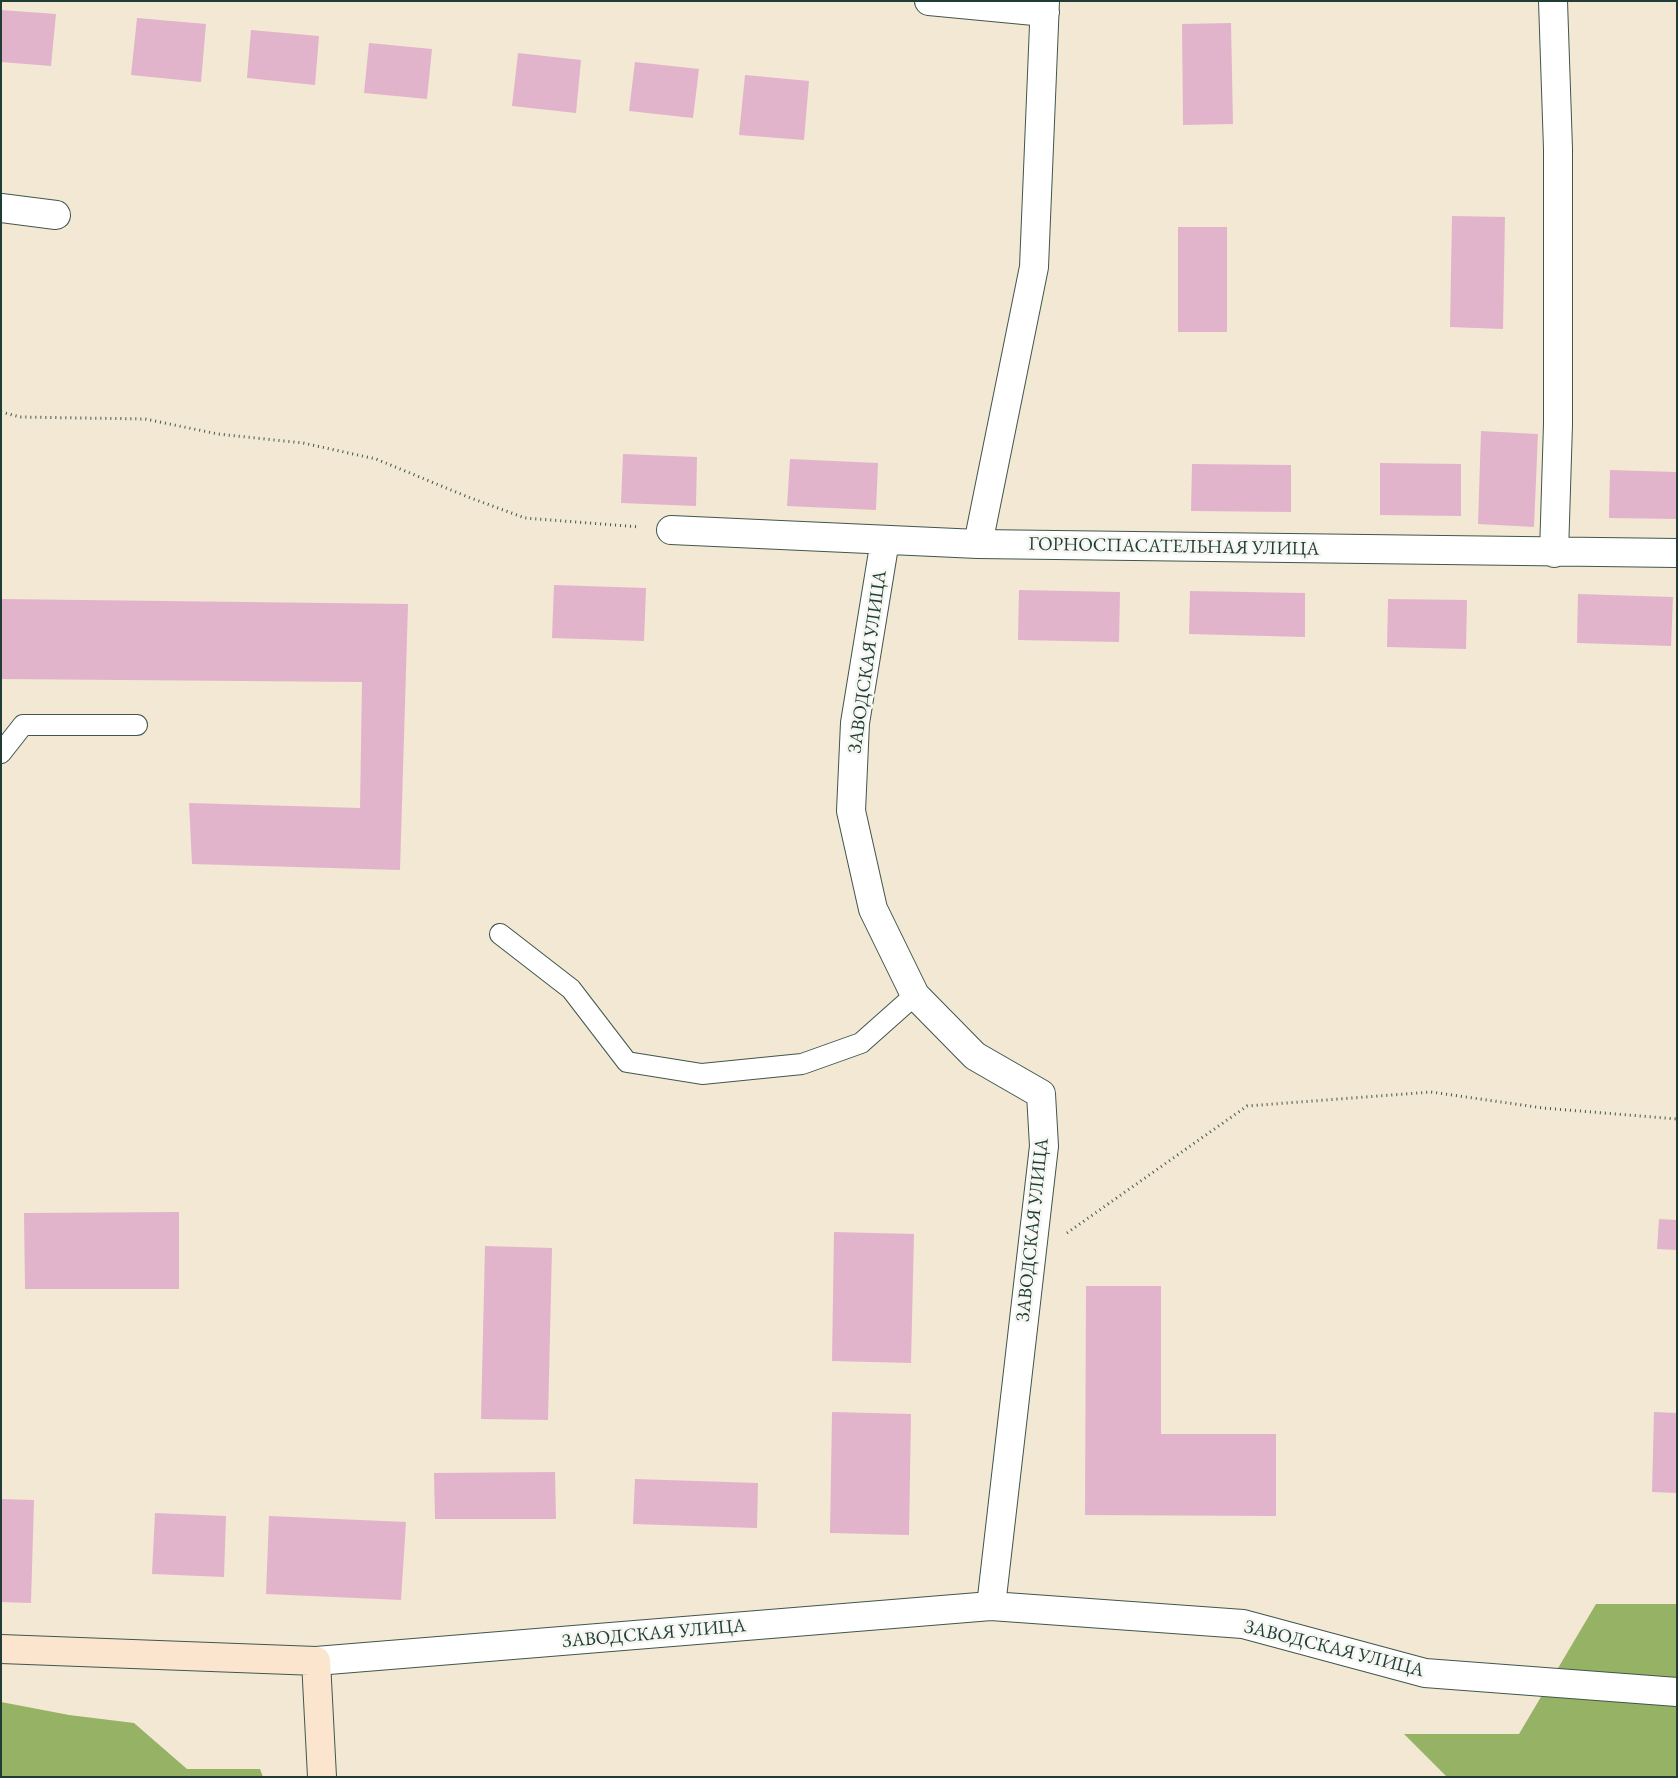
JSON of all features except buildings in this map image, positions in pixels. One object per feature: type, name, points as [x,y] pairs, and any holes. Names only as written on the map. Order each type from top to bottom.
[{"type":"street","points":[[929,1],[1045,6],[1034,266],[978,544]]},
{"type":"street","points":[[1553,1],[1558,149],[1558,424],[1554,553]]},
{"type":"street","points":[[1,208],[56,215]]},
{"type":"street","name":"ГОРНОСПАСАТЕЛЬНАЯ УЛИЦА","points":[[671,530],[978,544],[1554,553],[1677,553]]},
{"type":"street","name":"ЗАВОДСКАЯ УЛИЦА","points":[[885,540],[855,723],[851,811],[872,909],[915,995],[974,1056],[1041,1094],[1044,1146],[991,1606]]},
{"type":"street","name":"ЗАВОДСКАЯ УЛИЦА","points":[[316,1661],[991,1606],[1243,1624],[1425,1673],[1677,1692]]},
{"type":"street","points":[[1,1649],[316,1661],[322,1777]]},
{"type":"lane","points":[[1,753],[23,725],[137,725]]},
{"type":"lane","points":[[500,934],[571,989],[627,1062],[702,1074],[802,1064],[861,1043],[915,995]]},
{"type":"path","points":[[1,412],[20,417],[145,419],[218,434],[303,443],[376,459],[525,518],[671,530]]},
{"type":"path","points":[[1031,1258],[1248,1106],[1431,1092],[1543,1108],[1677,1119]]},
{"type":"green space","points":[[1596,1604],[1677,1604],[1677,1777],[1447,1777],[1404,1734],[1519,1734]]},
{"type":"green space","points":[[1,1702],[69,1715],[134,1723],[187,1769],[260,1769],[263,1777],[1,1777]]}]
